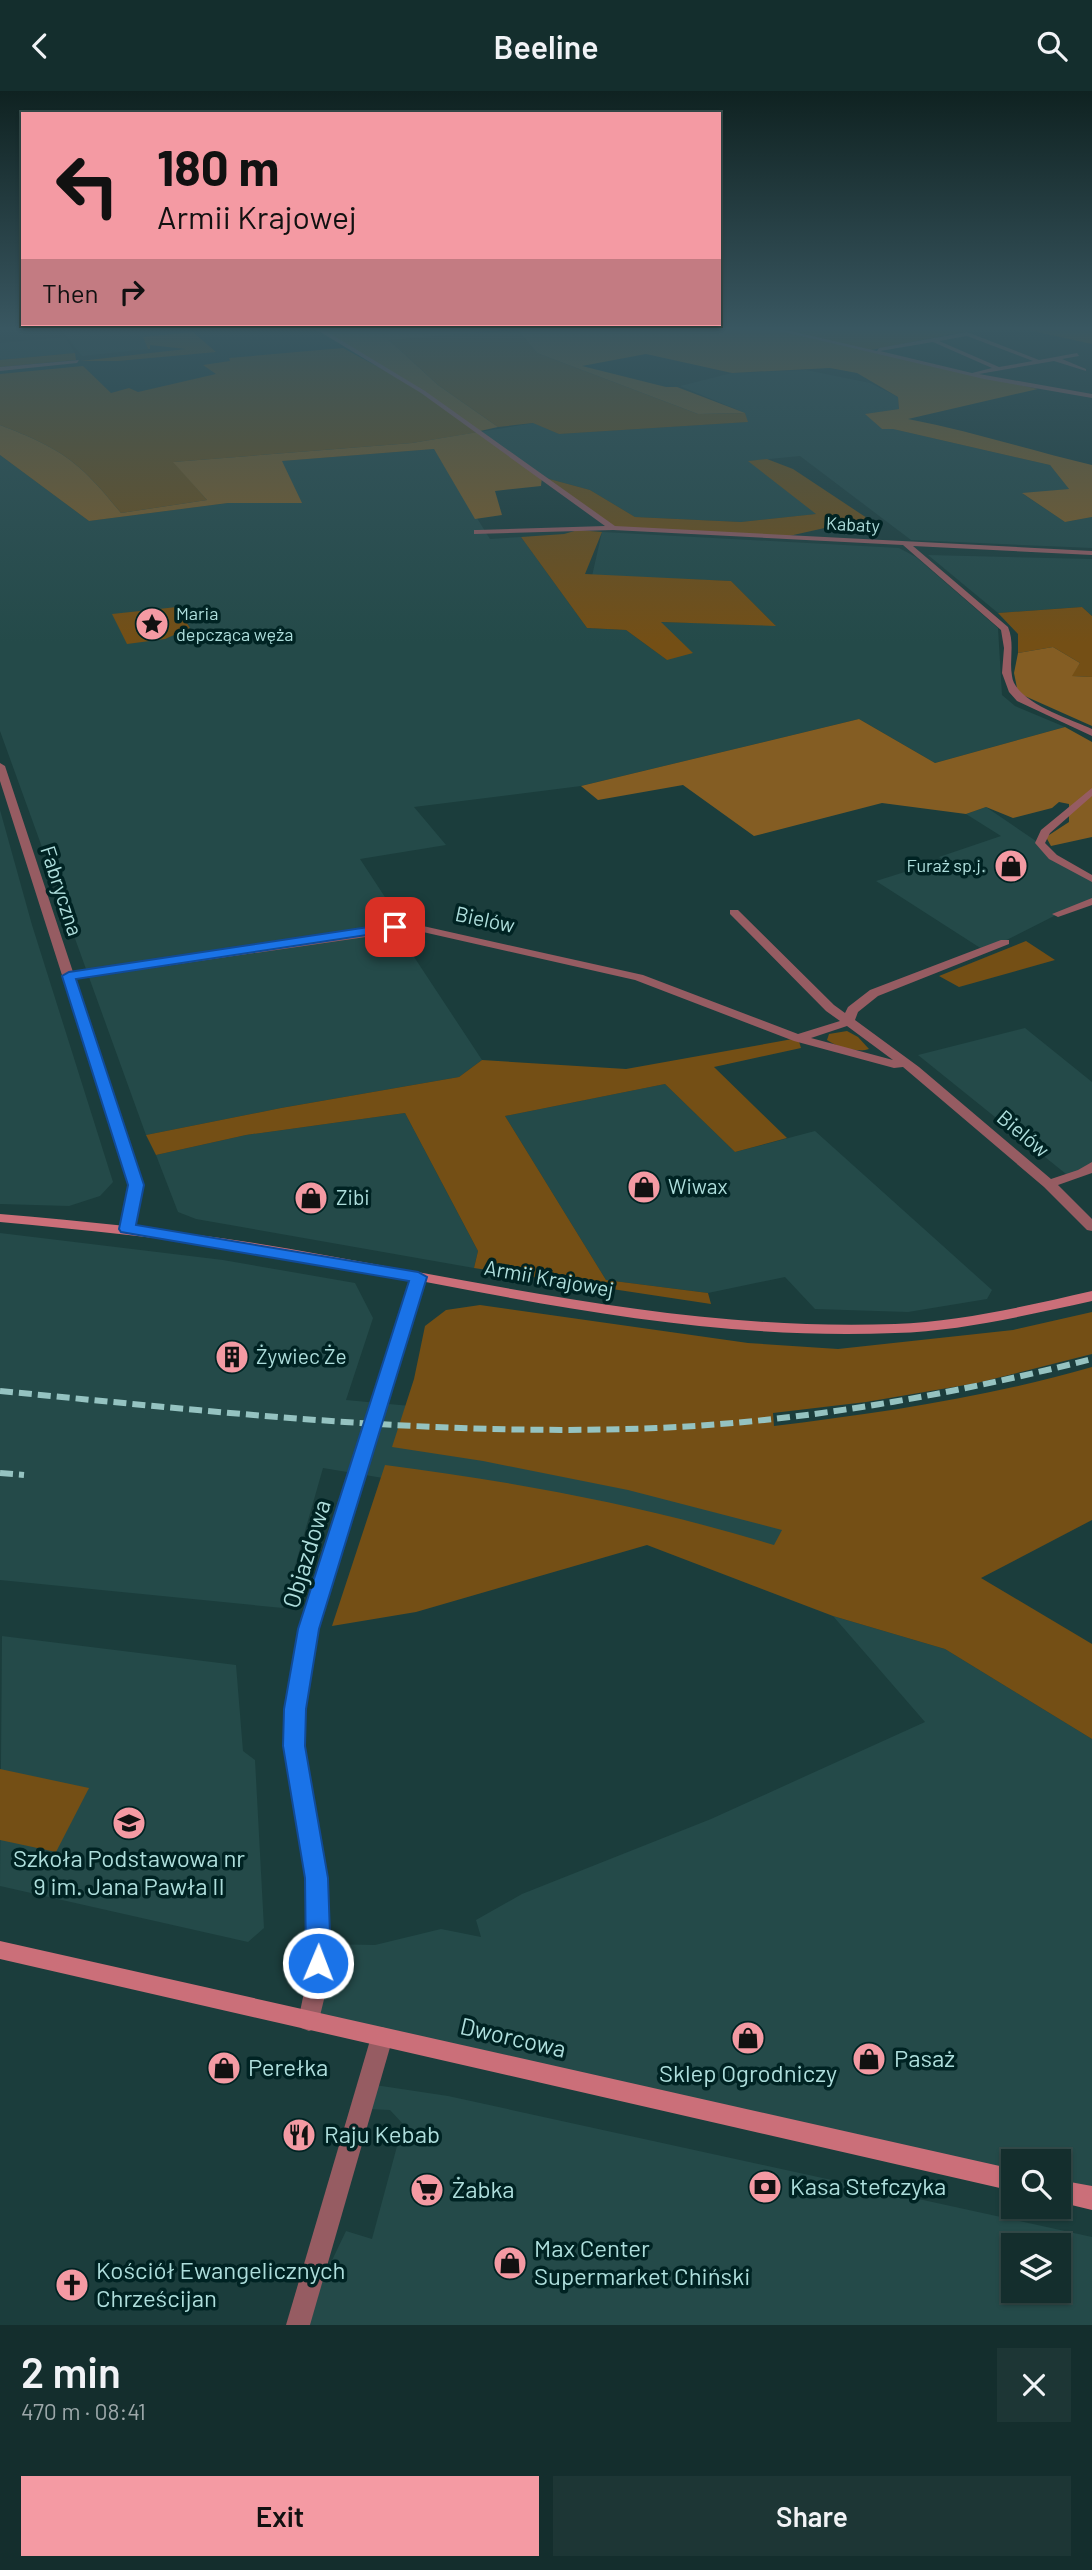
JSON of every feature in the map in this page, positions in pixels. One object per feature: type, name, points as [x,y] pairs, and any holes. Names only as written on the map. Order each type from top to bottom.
[{"type":"street","points":[[483,434],[613,528]]},
{"type":"street","name":"Kabaty","points":[[477,531],[613,528],[1092,553]]},
{"type":"street","points":[[906,544],[1005,629],[1009,640],[1004,672],[1010,691],[1020,699],[1092,733]]},
{"type":"street","name":"Fabryczna","points":[[0,766],[136,1185],[127,1229]]},
{"type":"street","points":[[1092,791],[1045,832],[1040,843],[1053,857],[1092,879]]},
{"type":"street","points":[[1058,914],[1092,901]]},
{"type":"street","name":"Bielów","points":[[734,912],[848,1022],[904,1063],[1049,1184],[1092,1227]]},
{"type":"street","name":"Bielów","points":[[69,976],[414,927],[639,977],[798,1038],[870,1059],[904,1063]]},
{"type":"street","points":[[798,1038],[848,1022],[852,1010],[874,993],[1004,942]]},
{"type":"street","name":"Bielów","points":[[1049,1184],[1083,1174],[1092,1166]]},
{"type":"street","name":"Armii Krajowej","points":[[0,1218],[127,1229],[418,1277],[579,1307],[707,1324],[811,1332],[944,1327],[1035,1312],[1092,1296]]},
{"type":"street","name":"Objazdowa","points":[[309,2021],[317,1983],[319,1931],[316,1878],[294,1746],[295,1709],[309,1629],[418,1277]]},
{"type":"street","name":"Dworcowa","points":[[0,1950],[1001,2177]]},
{"type":"street","points":[[298,2325],[382,2037]]},
{"type":"street","points":[[1071,2194],[1092,2198]]},
{"type":"shaded area","points":[[0,434],[21,434],[39,442],[81,469],[121,513],[207,500],[173,462],[412,443],[464,434],[484,434],[542,477],[541,486],[495,491],[502,515],[475,519],[434,449],[282,461],[302,503],[228,503],[89,521],[0,455]]},
{"type":"shaded area","points":[[21,434],[465,434],[412,443],[174,462],[207,500],[121,513],[81,469],[39,442]]},
{"type":"shaded area","points":[[482,434],[916,434],[1050,465],[1069,489],[1023,494],[1065,522],[1092,517],[1092,548],[911,540],[800,456],[749,461],[817,514],[741,522],[635,517],[590,490],[542,477]]},
{"type":"shaded area","points":[[916,434],[974,434],[1092,465],[1092,517],[1065,522],[1022,493],[1069,489],[1050,465]]},
{"type":"shaded area","points":[[434,449],[490,539],[521,537],[587,628],[626,630],[667,660],[660,622],[775,625],[731,581],[592,576],[602,532],[899,548],[916,557],[998,628],[1002,695],[1015,706],[1065,727],[935,763],[859,719],[581,786],[414,807],[446,845],[360,859],[400,920],[414,927],[395,928],[482,1060],[459,1077],[146,1135],[0,731],[0,455],[89,521],[228,503],[301,503],[281,461]]},
{"type":"shaded area","points":[[767,459],[793,469],[870,520],[837,522],[829,527],[789,536],[613,528],[542,477],[590,490],[635,517],[741,522],[816,514],[748,461]]},
{"type":"shaded area","points":[[578,530],[602,532],[585,574],[731,581],[776,626],[661,622],[693,653],[667,660],[626,630],[587,628],[521,537],[564,534]]},
{"type":"shaded area","points":[[928,555],[1092,559],[1092,616],[1082,607],[998,613]]},
{"type":"shaded area","points":[[177,607],[190,628],[165,639],[127,644],[112,614]]},
{"type":"shaded area","points":[[1082,607],[1092,616],[1092,677],[1071,676],[1080,663],[1053,647],[1018,653],[1018,634],[998,613]]},
{"type":"shaded area","points":[[1053,647],[1080,663],[1072,676],[1092,677],[1092,726],[1018,693],[1014,673],[1018,653]]},
{"type":"shaded area","points":[[859,719],[935,763],[1065,727],[1092,742],[1092,837],[1051,846],[1046,837],[1069,822],[1069,804],[1059,802],[1052,808],[1013,818],[986,807],[966,814],[882,803],[754,836],[683,785],[598,800],[581,786]]},
{"type":"shaded area","points":[[986,807],[1092,879],[1092,901],[1058,914],[985,951],[876,881],[943,860],[939,857],[1001,836],[966,814]]},
{"type":"shaded area","points":[[0,810],[32,925],[113,1182],[100,1196],[69,1206],[0,1204]]},
{"type":"shaded area","points":[[1026,941],[1055,960],[959,987],[939,976]]},
{"type":"shaded area","points":[[1025,1028],[1092,1082],[1092,1166],[1071,1178],[918,1055]]},
{"type":"shaded area","points":[[847,1031],[858,1037],[869,1049],[848,1049],[827,1040],[829,1034]]},
{"type":"shaded area","points":[[798,1038],[801,1048],[714,1067],[787,1138],[735,1152],[665,1084],[505,1116],[606,1280],[708,1293],[711,1304],[474,1268],[478,1251],[405,1113],[246,1135],[156,1155],[146,1135],[459,1077],[482,1060],[626,1069]]},
{"type":"shaded area","points":[[665,1084],[735,1152],[815,1131],[992,1290],[987,1299],[908,1312],[815,1309],[785,1277],[708,1293],[606,1280],[505,1116]]},
{"type":"shaded area","name":"Zibi","points":[[405,1113],[478,1251],[474,1268],[196,1219],[178,1212],[156,1155],[246,1135]]},
{"type":"shaded area","points":[[0,1233],[223,1260],[355,1283],[373,1318],[346,1400],[432,1408],[764,1392],[791,1533],[773,1575],[383,1478],[323,1468],[283,1608],[0,1580]]},
{"type":"shaded area","points":[[480,1305],[748,1343],[838,1349],[1013,1330],[1092,1312],[1092,1354],[977,1383],[866,1402],[773,1413],[774,1426],[854,1416],[1013,1387],[1092,1367],[1092,1520],[981,1578],[1092,1644],[1092,1739],[945,1649],[833,1616],[647,1545],[416,1612],[332,1626],[385,1465],[581,1497],[678,1518],[774,1545],[782,1530],[628,1490],[483,1461],[392,1447],[414,1379],[425,1326],[446,1310]]},
{"type":"shaded area","points":[[833,1616],[945,1649],[1092,1739],[1092,2198],[1071,2194],[1071,2149],[1001,2149],[1001,2177],[309,2021],[323,1944],[375,1945],[441,1929],[481,1937],[476,1920],[522,1894],[711,1819],[925,1722]]},
{"type":"shaded area","name":"Szkoła Podstawowa nr 9 im. Jana Pawła II","points":[[2,1636],[236,1665],[243,1751],[255,1760],[264,1928],[248,1942],[0,1886]]},
{"type":"shaded area","points":[[0,1769],[89,1788],[56,1852],[0,1840]]},
{"type":"shaded area","points":[[375,2085],[448,2096],[1092,2237],[1092,2325],[290,2325],[306,2315],[346,2231],[372,2239],[403,2124],[390,2110],[368,2109]]},
{"type":"railway","points":[[0,1391],[410,1426],[574,1430],[656,1428],[766,1420],[876,1405],[1092,1359]]},
{"type":"railway","points":[[0,1473],[24,1475]]},
{"type":"place","name":"Maria depcząca węża","points":[[152,624]]},
{"type":"place","name":"Furaż sp.j.","points":[[1011,866]]},
{"type":"place","name":"Wiwax","points":[[644,1187]]},
{"type":"place","name":"Zibi","points":[[311,1198]]},
{"type":"place","name":"Żywiec Że","points":[[232,1357]]},
{"type":"place","name":"Szkoła Podstawowa nr 9 im. Jana Pawła II","points":[[129,1823]]},
{"type":"place","name":"Sklep Ogrodniczy","points":[[748,2038]]},
{"type":"place","name":"Pasaż","points":[[869,2059]]},
{"type":"place","name":"Perełka","points":[[224,2068]]},
{"type":"place","name":"Raju Kebab","points":[[299,2135]]},
{"type":"place","name":"Kasa Stefczyka","points":[[765,2187]]},
{"type":"place","name":"Żabka","points":[[427,2190]]},
{"type":"place","name":"Max Center Supermarket Chiński","points":[[510,2263]]},
{"type":"place","name":"Kościół Ewangelicznych Chrześcijan","points":[[72,2285]]},
{"type":"route","points":[[318,1963],[316,1878],[310,1831],[298,1780],[294,1746],[295,1709],[309,1629],[418,1277],[127,1229],[136,1185],[69,976],[395,927]]}]
